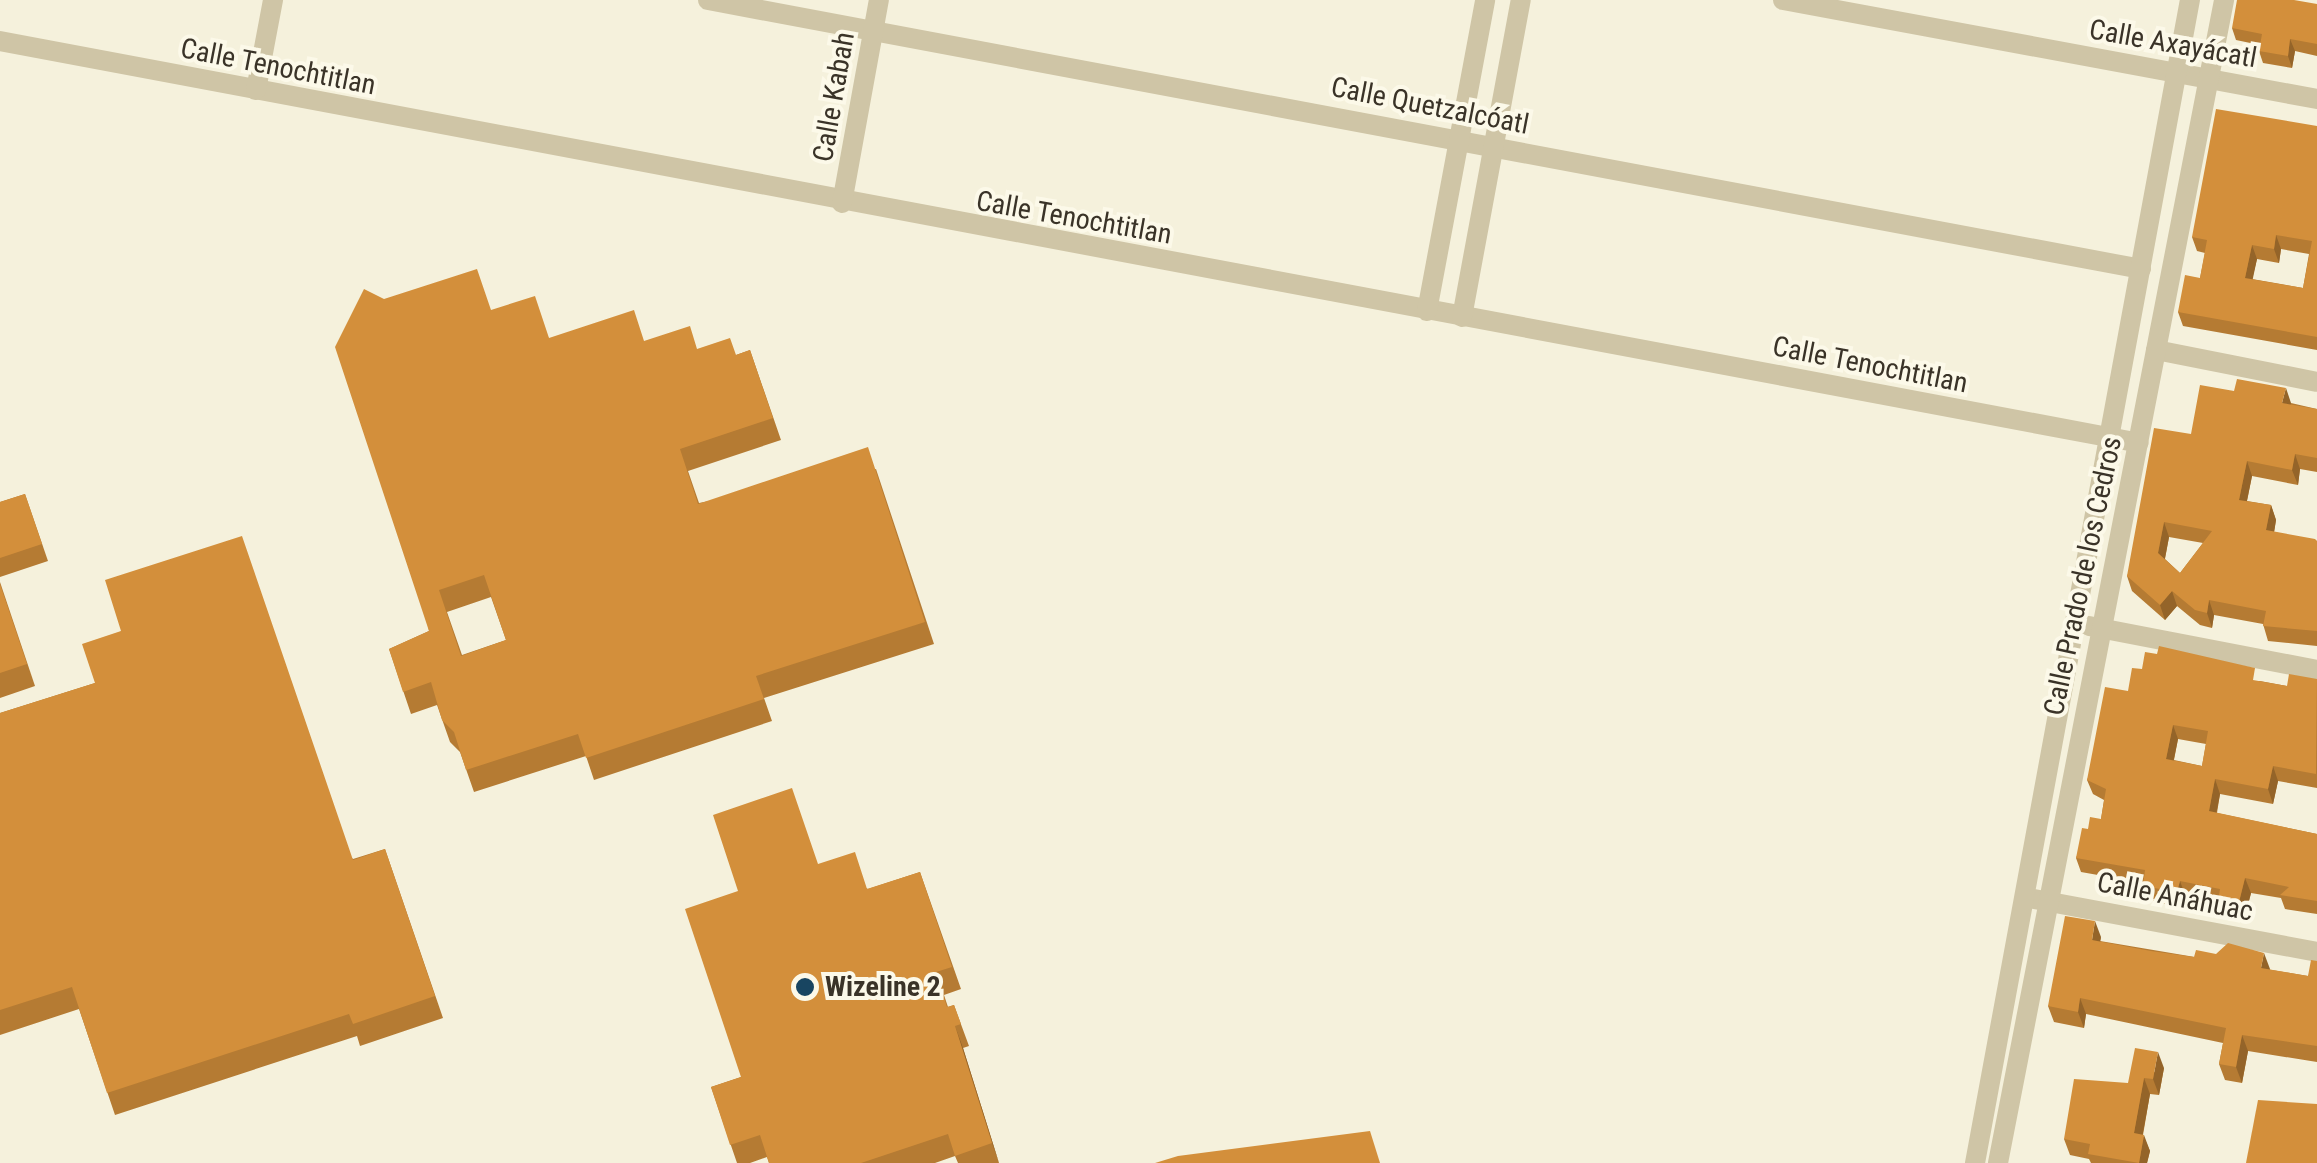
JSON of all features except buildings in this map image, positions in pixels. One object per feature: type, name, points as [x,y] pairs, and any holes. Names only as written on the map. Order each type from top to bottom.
[{"type":"street","points":[[256,90],[272,0]]},
{"type":"street","name":"Calle Quetzalcóatl","points":[[708,0],[2141,269]]},
{"type":"street","name":"Calle Kabah","points":[[842,203],[880,0]]},
{"type":"street","points":[[1427,311],[1485,0]]},
{"type":"street","points":[[1462,317],[1521,0]]},
{"type":"street","name":"Calle Axayácatl","points":[[1783,0],[2317,98]]},
{"type":"street","name":"Calle Prado de los Cedros","points":[[1975,1163],[2190,0]]},
{"type":"street","name":"Calle Prado de los Cedros","points":[[1998,1163],[2224,0]]},
{"type":"street","name":"Calle Tenochtitlan","points":[[0,41],[842,203],[2139,442]]},
{"type":"street","points":[[2156,350],[2317,382]]},
{"type":"street","points":[[2073,622],[2317,670]]},
{"type":"street","name":"Calle Anáhuac","points":[[2022,897],[2317,952]]},
{"type":"place","name":"Wizeline 2","points":[[805,987]]}]
